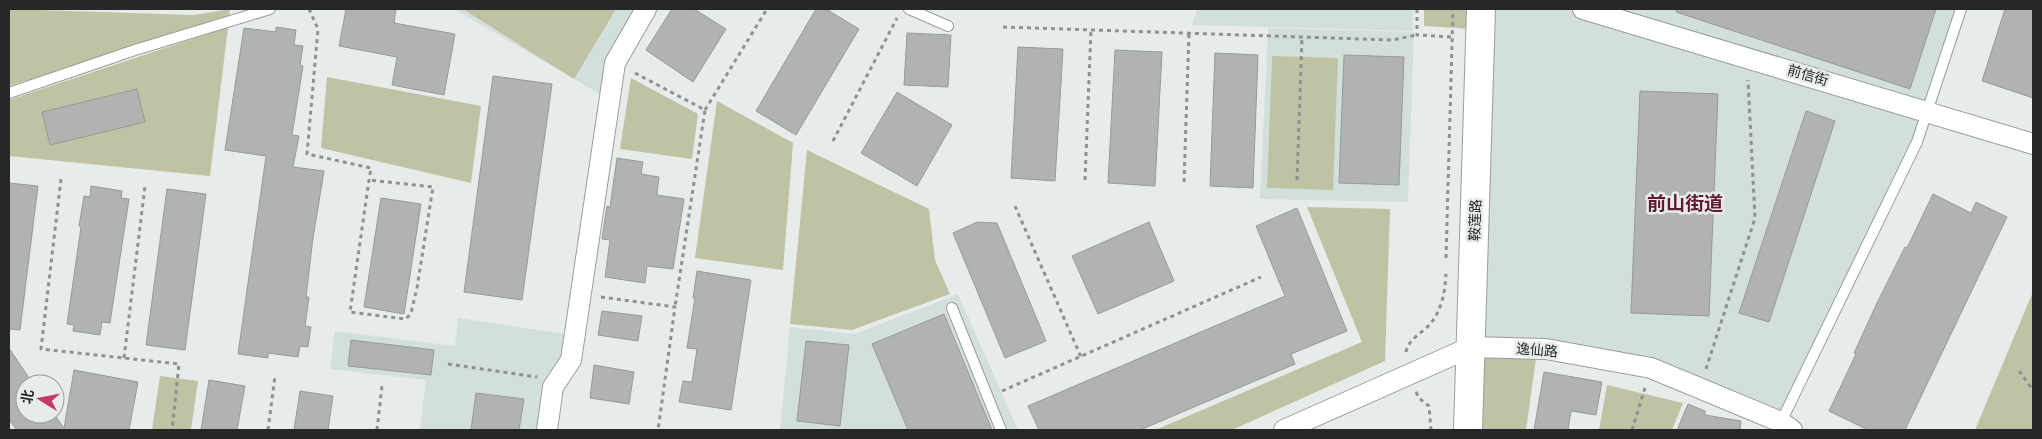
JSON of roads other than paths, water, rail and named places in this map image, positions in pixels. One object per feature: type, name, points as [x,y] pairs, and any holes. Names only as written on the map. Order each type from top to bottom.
[{"type":"street","points":[[547,430],[553,387],[571,360],[615,63],[646,9]]},
{"type":"street","name":"鞍莲路","points":[[1468,430],[1481,9]]},
{"type":"street","name":"前信街","points":[[1583,9],[1927,110],[2033,144]]},
{"type":"street","name":"逸仙路","points":[[1284,430],[1471,347],[1546,349],[1651,368],[1787,426]]},
{"type":"lane","points":[[9,93],[135,50],[270,9]]},
{"type":"lane","points":[[909,9],[948,26]]},
{"type":"lane","points":[[1787,426],[1852,278],[1917,142],[1961,9]]},
{"type":"lane","points":[[952,308],[1001,430]]},
{"type":"district","name":"前山街道","points":[[1685,203]]}]
